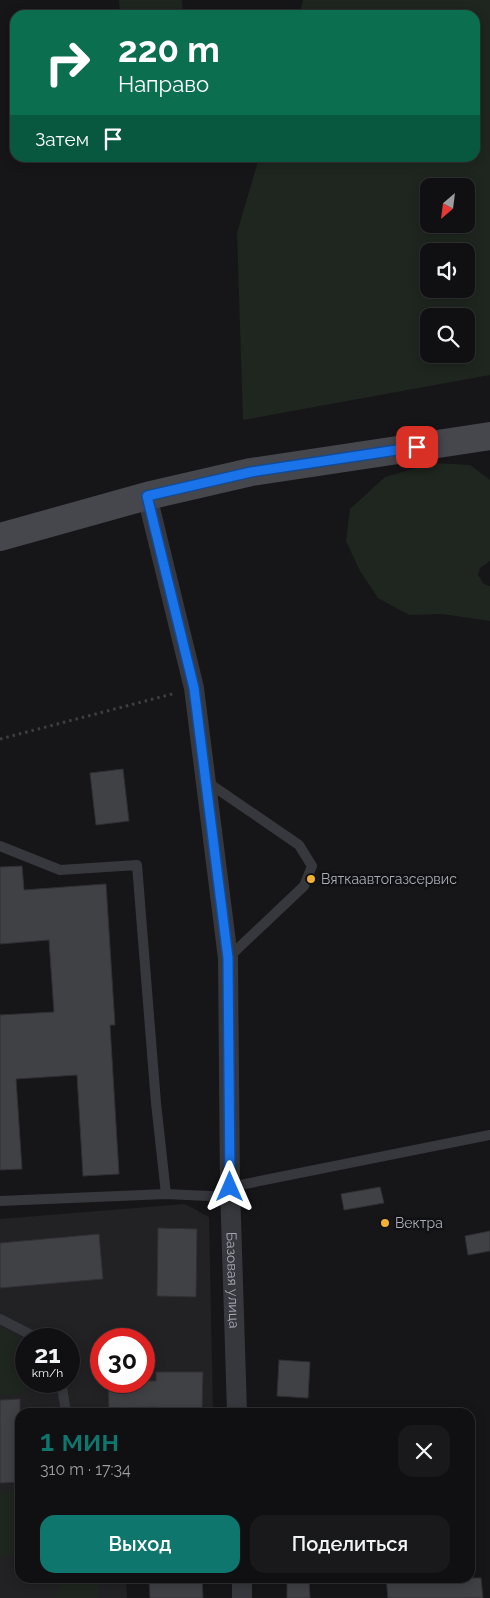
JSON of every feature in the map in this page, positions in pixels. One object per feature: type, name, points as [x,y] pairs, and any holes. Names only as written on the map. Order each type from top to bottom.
[{"type":"main road","points":[[0,537],[147,496],[251,472],[490,436]]},
{"type":"street","name":"Базовая улица","points":[[147,496],[194,688],[228,958],[230,1192],[237,1408]]},
{"type":"street","points":[[242,1583],[242,1598]]},
{"type":"lane","points":[[207,782],[299,845],[312,866],[304,886],[228,958]]},
{"type":"lane","points":[[0,846],[60,870],[137,865],[156,1102],[166,1194]]},
{"type":"lane","points":[[0,1201],[230,1192],[490,1135]]},
{"type":"lane","points":[[0,1319],[18,1328]]},
{"type":"lane","points":[[63,1393],[65,1408]]},
{"type":"path","points":[[0,739],[194,688]]},
{"type":"shaded area","points":[[119,0],[182,0],[183,10],[120,10]]},
{"type":"shaded area","points":[[303,0],[490,0],[490,375],[243,420],[237,233],[258,162],[480,162],[480,10],[300,10]]},
{"type":"shaded area","points":[[434,463],[470,465],[490,480],[490,561],[480,568],[478,575],[484,584],[490,586],[490,621],[442,614],[409,615],[378,598],[360,571],[346,541],[350,509],[385,477]]},
{"type":"shaded area","points":[[185,1204],[209,1217],[213,1408],[15,1408],[15,1583],[126,1583],[127,1598],[0,1598],[0,1219]]},
{"type":"shaded area","points":[[0,1326],[15,1335],[15,1393],[20,1393],[16,1395],[0,1394]]},
{"type":"shaded area","points":[[15,1490],[15,1553],[0,1558],[0,1494]]},
{"type":"shaded area","points":[[64,1583],[99,1583],[98,1598],[55,1598]]},
{"type":"building","points":[[123,769],[129,821],[96,825],[90,773]]},
{"type":"building","points":[[22,866],[24,890],[106,884],[115,1025],[110,1025],[119,1174],[83,1176],[77,1075],[16,1079],[22,1169],[0,1170],[0,1015],[54,1012],[49,940],[0,944],[0,867]]},
{"type":"building","points":[[380,1187],[384,1203],[344,1210],[341,1194]]},
{"type":"building","points":[[158,1228],[197,1229],[196,1297],[157,1296]]},
{"type":"building","points":[[490,1231],[490,1251],[468,1255],[465,1236]]},
{"type":"building","points":[[99,1234],[103,1279],[0,1288],[0,1243]]},
{"type":"building","points":[[279,1360],[310,1362],[308,1398],[277,1396]]},
{"type":"building","points":[[156,1372],[203,1372],[202,1408],[109,1408],[108,1393],[155,1393]]},
{"type":"building","points":[[20,1399],[20,1408],[15,1408],[15,1482],[0,1483],[0,1400]]},
{"type":"building","points":[[475,1578],[481,1578],[483,1598],[388,1598],[386,1583],[475,1583]]},
{"type":"building","points":[[149,1583],[202,1583],[203,1598],[150,1598]]},
{"type":"building","points":[[287,1583],[309,1583],[310,1598],[287,1598]]},
{"type":"place","name":"Вяткаавтогазсервис","points":[[311,879]]},
{"type":"place","name":"Вектра","points":[[385,1223]]},
{"type":"route","points":[[230,1187],[228,958],[207,782],[194,688],[147,496],[251,472],[417,447]]}]
